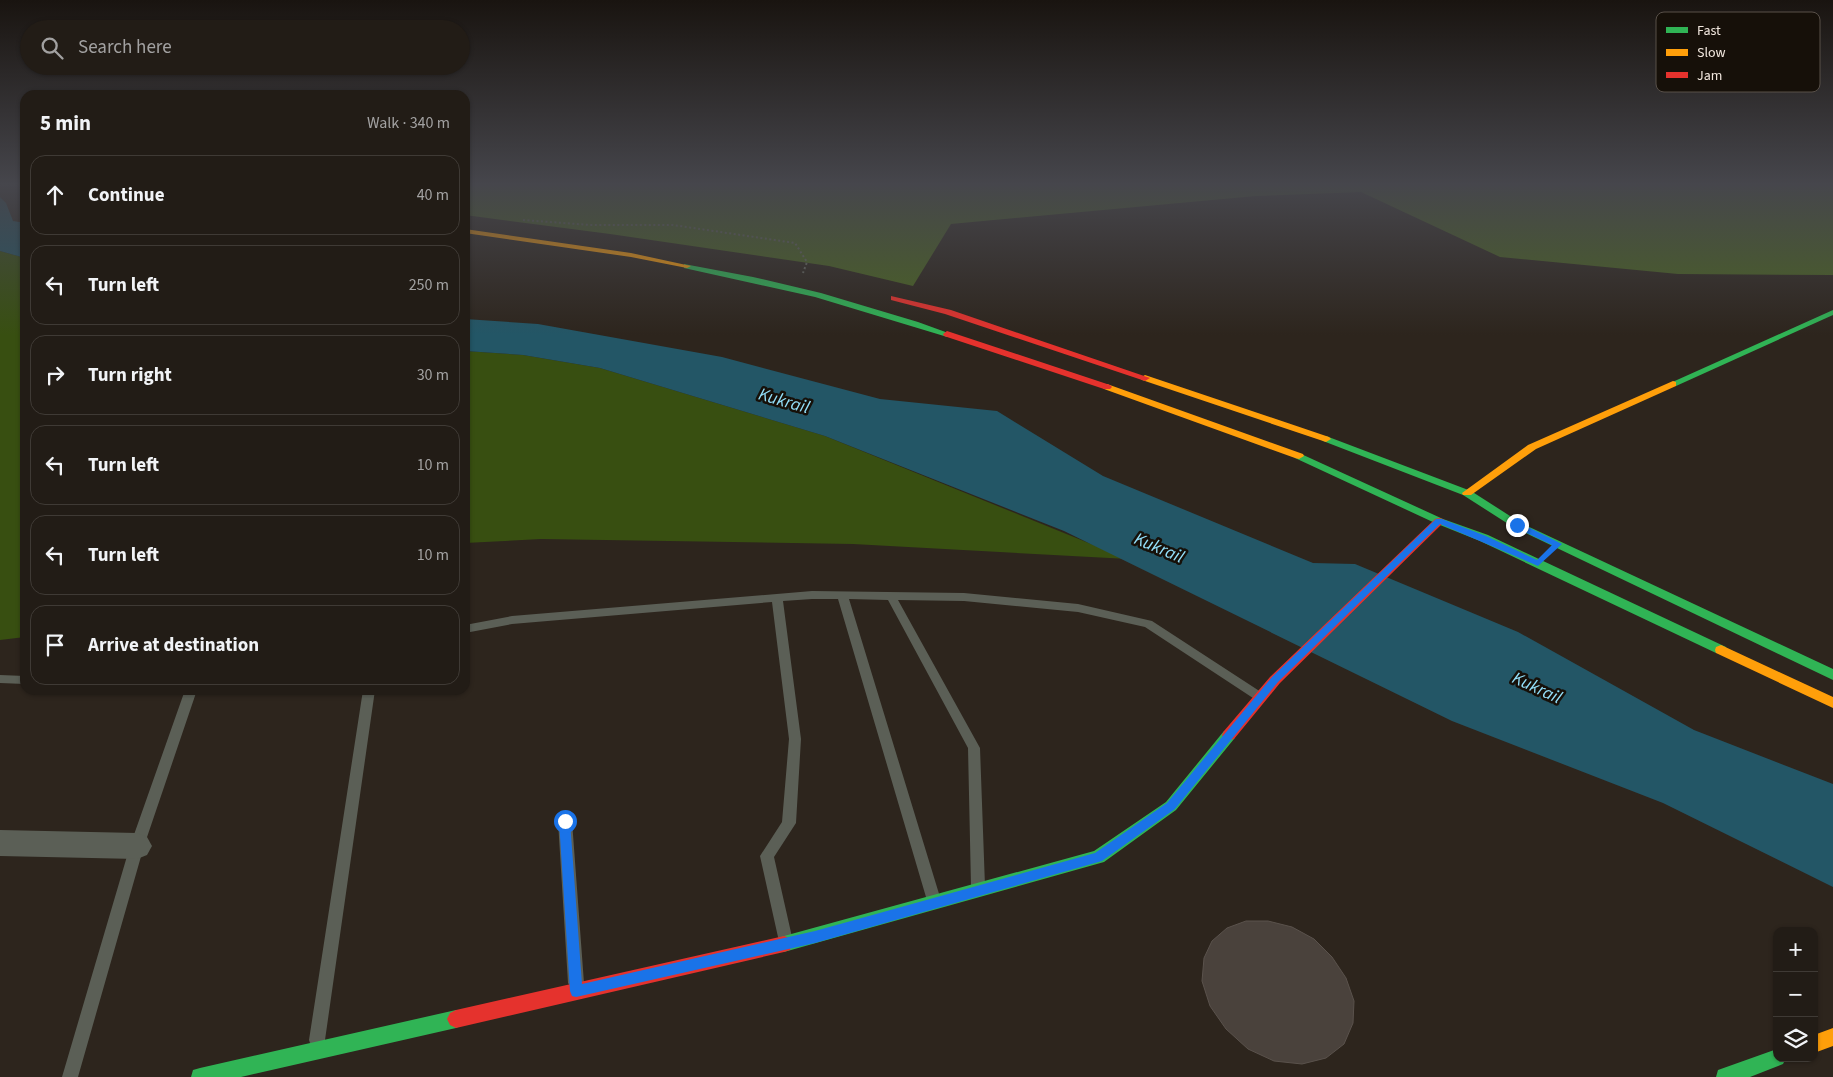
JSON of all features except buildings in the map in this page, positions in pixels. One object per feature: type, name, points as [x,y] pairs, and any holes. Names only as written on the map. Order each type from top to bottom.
[{"type":"street","points":[[488,234],[631,254],[742,276],[873,308],[1072,375],[1281,450],[1344,468],[1439,521],[1484,538],[1548,554],[1833,675]]},
{"type":"street","points":[[547,234],[656,248]]},
{"type":"street","points":[[883,295],[948,312],[1364,452],[1467,493],[1517,525],[1548,554],[1833,703]]},
{"type":"street","points":[[1467,493],[1532,447],[1833,312]]},
{"type":"street","points":[[1344,468],[1364,452]]},
{"type":"street","points":[[200,1077],[786,944],[1098,858],[1171,806],[1275,680],[1429,528],[1439,521]]},
{"type":"street","points":[[0,843],[137,846]]},
{"type":"street","points":[[1818,1043],[1833,1037]]},
{"type":"street","points":[[1724,1077],[1773,1059]]},
{"type":"lane","points":[[842,595],[935,903]]},
{"type":"lane","points":[[470,628],[512,620],[777,598],[842,595],[964,597],[1078,608],[1148,624],[1260,697]]},
{"type":"lane","points":[[891,596],[974,748],[979,891]]},
{"type":"lane","points":[[777,598],[795,740],[789,823],[767,856],[786,944]]},
{"type":"lane","points":[[0,679],[20,680]]},
{"type":"lane","points":[[70,1077],[137,846],[189,695]]},
{"type":"lane","points":[[316,1051],[368,695]]},
{"type":"lane","points":[[565,821],[576,991]]},
{"type":"path","points":[[739,234],[795,244],[807,262],[803,273]]},
{"type":"green space","points":[[612,234],[945,234],[913,286],[829,266]]},
{"type":"green space","points":[[1451,234],[1833,234],[1833,275],[1678,274],[1500,257]]},
{"type":"green space","points":[[0,251],[20,257],[20,638],[0,640]]},
{"type":"green space","points":[[470,351],[523,355],[600,368],[825,436],[1128,559],[853,544],[541,539],[470,543]]},
{"type":"water","points":[[0,234],[20,234],[20,257],[0,251]]},
{"type":"water","name":"Kukrail","points":[[470,319],[538,324],[722,357],[880,399],[997,411],[1103,476],[1313,563],[1355,564],[1518,632],[1694,730],[1833,784],[1833,887],[1663,803],[1452,721],[1064,531],[825,436],[600,368],[523,355],[470,351]]},
{"type":"traffic: fast","points":[[687,266],[753,279],[818,295],[883,313],[947,334]]},
{"type":"traffic: fast","points":[[1673,384],[1833,312]]},
{"type":"traffic: fast","points":[[1326,439],[1467,493],[1517,525],[1833,675]]},
{"type":"traffic: fast","points":[[1299,456],[1439,521],[1484,538],[1721,650]]},
{"type":"traffic: fast","points":[[784,944],[1098,857],[1171,806],[1229,735]]},
{"type":"traffic: fast","points":[[200,1077],[456,1019]]},
{"type":"traffic: fast","points":[[1725,1077],[1773,1059]]},
{"type":"traffic: slow","points":[[488,234],[631,255],[687,266]]},
{"type":"traffic: slow","points":[[1145,378],[1326,439]]},
{"type":"traffic: slow","points":[[1467,493],[1532,447],[1673,384]]},
{"type":"traffic: slow","points":[[1107,387],[1299,456]]},
{"type":"traffic: slow","points":[[1721,650],[1833,703]]},
{"type":"traffic: slow","points":[[1818,1043],[1833,1037]]},
{"type":"traffic: jam","points":[[894,298],[948,312],[1145,378]]},
{"type":"traffic: jam","points":[[947,334],[1107,387]]},
{"type":"traffic: jam","points":[[1229,735],[1275,680],[1439,521]]},
{"type":"traffic: jam","points":[[456,1019],[784,944]]},
{"type":"route","points":[[565,821],[576,991],[815,937],[1098,858],[1171,806],[1275,680],[1429,528],[1439,521],[1484,538],[1538,564],[1558,544],[1517,525]]}]
